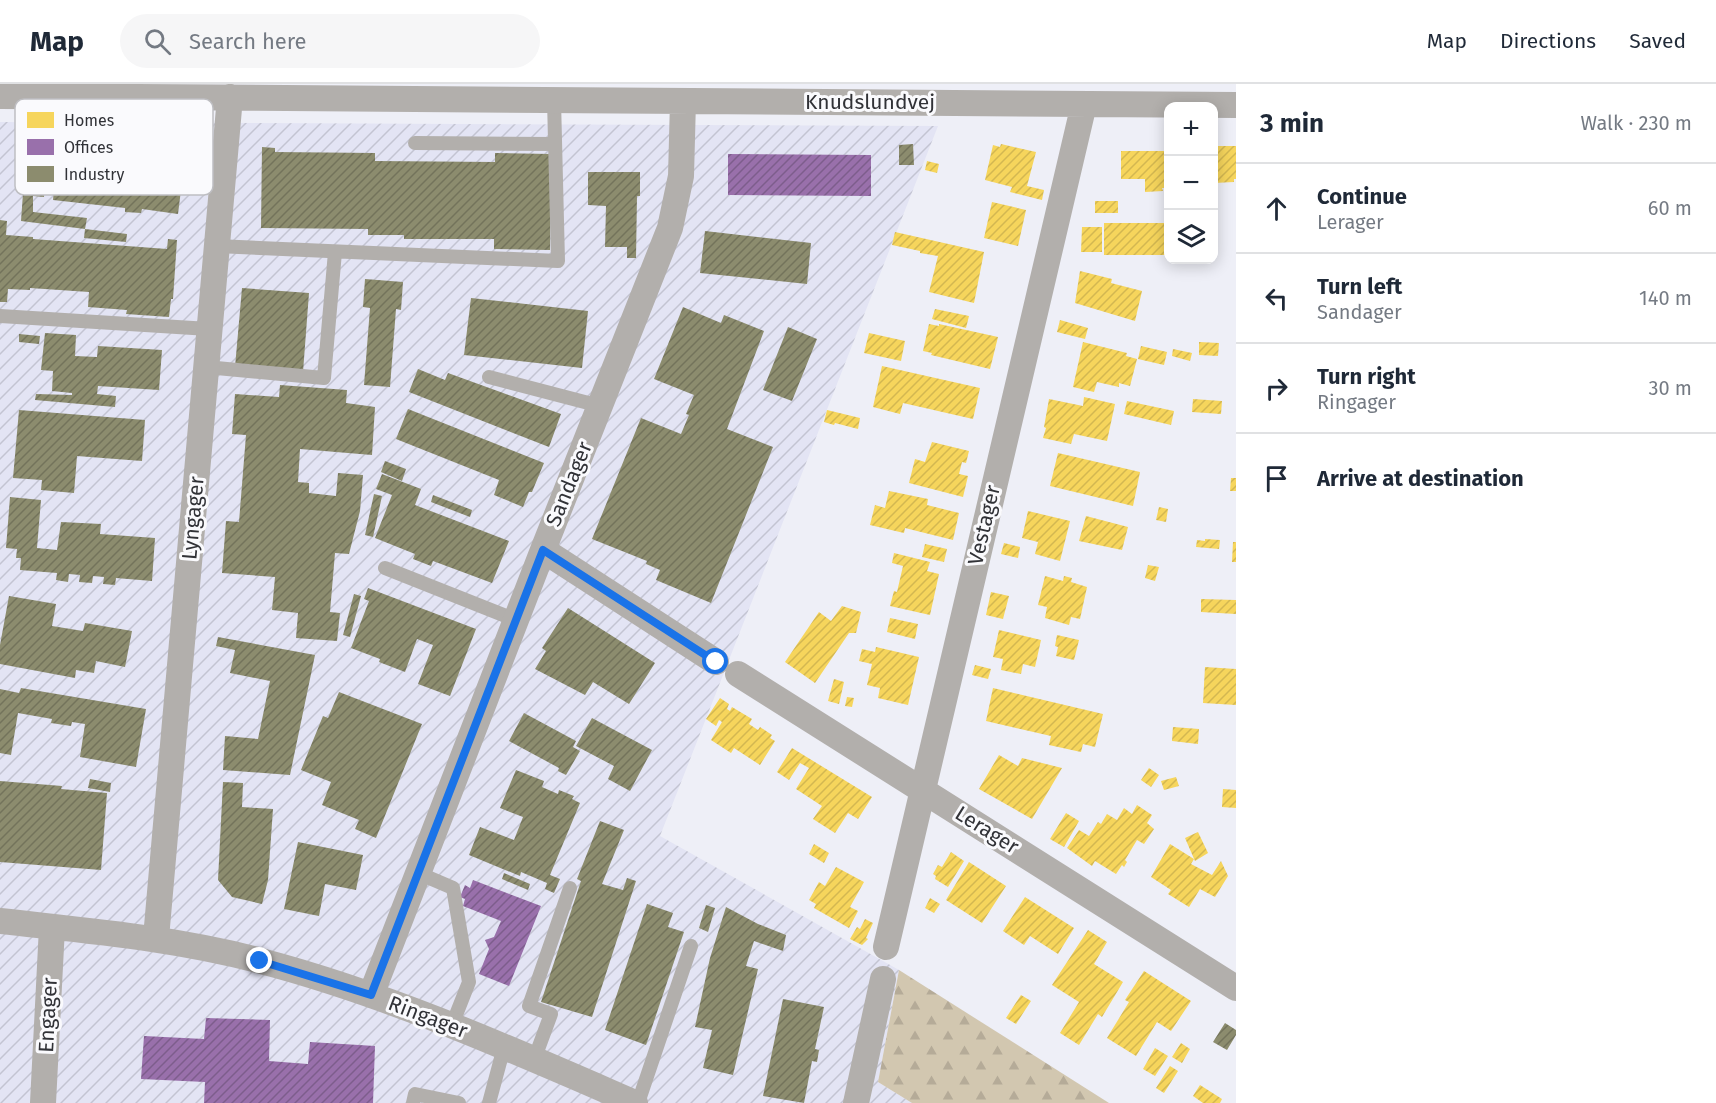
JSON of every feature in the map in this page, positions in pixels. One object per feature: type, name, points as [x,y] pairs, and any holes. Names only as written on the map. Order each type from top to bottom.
[{"type":"street","name":"Knudslundvej","points":[[15,92],[230,98],[683,101],[754,93],[856,93],[1084,104],[1236,105]]},
{"type":"street","name":"Lyngager","points":[[156,938],[230,98]]},
{"type":"street","name":"Sandager","points":[[371,995],[670,228],[681,176],[683,101]]},
{"type":"street","name":"Vestager","points":[[886,947],[1084,104]]},
{"type":"street","points":[[543,550],[716,662]]},
{"type":"street","name":"Lerager","points":[[738,674],[1236,988]]},
{"type":"street","name":"Ringager","points":[[0,921],[156,938],[260,961],[371,995],[452,1025],[637,1103]]},
{"type":"street","name":"Engager","points":[[43,1103],[52,927]]},
{"type":"street","points":[[856,1103],[883,979]]},
{"type":"lane","points":[[216,246],[558,261],[554,100]]},
{"type":"lane","points":[[415,143],[555,144]]},
{"type":"lane","points":[[206,367],[324,378],[335,252]]},
{"type":"lane","points":[[0,316],[209,329]]},
{"type":"lane","points":[[489,377],[600,406]]},
{"type":"lane","points":[[385,568],[516,620]]},
{"type":"lane","points":[[418,873],[453,888],[469,982],[452,1025]]},
{"type":"lane","points":[[534,1060],[551,1014],[529,1006],[570,888]]},
{"type":"lane","points":[[637,1103],[692,946]]},
{"type":"lane","points":[[489,1103],[504,1047]]},
{"type":"lane","points":[[413,1103],[415,1094],[459,1103]]},
{"type":"shaded area","points":[[0,122],[15,122],[15,195],[213,195],[213,123],[938,126],[660,836],[899,970],[878,1082],[912,1103],[0,1103]]},
{"type":"green space","points":[[899,970],[1109,1103],[912,1103],[878,1082]]},
{"type":"building: Homes","points":[[1001,144],[1036,152],[1027,186],[1044,190],[1042,200],[1010,192],[1012,187],[985,180],[993,145],[1000,147]]},
{"type":"building: Homes","points":[[1218,146],[1236,146],[1236,179],[1234,182],[1218,183]]},
{"type":"building: Homes","points":[[1121,151],[1164,151],[1163,191],[1145,192],[1145,179],[1121,179]]},
{"type":"building: Homes","points":[[927,161],[939,164],[937,173],[925,170]]},
{"type":"building: Homes","points":[[1095,201],[1118,201],[1118,213],[1095,213]]},
{"type":"building: Homes","points":[[992,202],[1026,210],[1018,246],[984,238]]},
{"type":"building: Homes","points":[[1104,223],[1164,223],[1164,255],[1104,255]]},
{"type":"building: Homes","points":[[1082,227],[1102,227],[1102,252],[1081,252]]},
{"type":"building: Homes","points":[[895,232],[984,252],[974,303],[929,292],[938,256],[892,245]]},
{"type":"building: Homes","points":[[1080,271],[1112,279],[1111,283],[1142,291],[1135,321],[1075,303]]},
{"type":"building: Homes","points":[[935,309],[969,316],[966,328],[932,319]]},
{"type":"building: Homes","points":[[1060,320],[1088,328],[1085,339],[1057,332]]},
{"type":"building: Homes","points":[[929,324],[939,326],[939,324],[998,337],[990,369],[923,351]]},
{"type":"building: Homes","points":[[869,333],[905,341],[901,361],[864,353]]},
{"type":"building: Homes","points":[[1083,342],[1127,353],[1126,356],[1137,359],[1130,386],[1119,383],[1119,387],[1097,382],[1094,392],[1073,387]]},
{"type":"building: Homes","points":[[1199,342],[1219,343],[1218,356],[1199,355]]},
{"type":"building: Homes","points":[[1141,346],[1167,352],[1164,365],[1138,359]]},
{"type":"building: Homes","points":[[1173,349],[1192,353],[1190,361],[1172,356]]},
{"type":"building: Homes","points":[[882,366],[980,388],[973,419],[903,403],[900,414],[873,407]]},
{"type":"building: Homes","points":[[1084,397],[1115,404],[1107,441],[1074,434],[1071,444],[1043,438],[1049,399],[1083,406]]},
{"type":"building: Homes","points":[[1193,399],[1222,401],[1221,414],[1192,412]]},
{"type":"building: Homes","points":[[1127,401],[1174,411],[1171,425],[1124,414]]},
{"type":"building: Homes","points":[[827,410],[860,418],[858,429],[824,422]]},
{"type":"building: Homes","points":[[932,442],[969,451],[966,463],[962,462],[959,474],[968,476],[963,497],[909,483],[915,459],[925,462]]},
{"type":"building: Homes","points":[[1058,453],[1140,472],[1133,506],[1050,486]]},
{"type":"building: Homes","points":[[1231,478],[1236,478],[1236,491],[1230,491]]},
{"type":"building: Homes","points":[[889,491],[928,499],[927,505],[959,513],[953,540],[905,528],[904,533],[870,525],[875,505],[885,508]]},
{"type":"building: Homes","points":[[1159,507],[1168,509],[1166,522],[1156,520]]},
{"type":"building: Homes","points":[[1028,511],[1070,521],[1060,561],[1035,554],[1038,542],[1022,538]]},
{"type":"building: Homes","points":[[1086,516],[1128,527],[1122,550],[1079,541]]},
{"type":"building: Homes","points":[[1205,539],[1220,540],[1219,549],[1196,547],[1197,540],[1205,541]]},
{"type":"building: Homes","points":[[1233,542],[1236,542],[1236,562],[1232,562]]},
{"type":"building: Homes","points":[[1004,543],[1020,547],[1018,558],[1001,554]]},
{"type":"building: Homes","points":[[925,544],[947,549],[944,562],[922,557]]},
{"type":"building: Homes","points":[[894,553],[930,562],[927,571],[939,574],[930,615],[890,606],[894,591],[897,592],[903,566],[892,563]]},
{"type":"building: Homes","points":[[1148,565],[1159,567],[1155,581],[1145,578]]},
{"type":"building: Homes","points":[[1045,576],[1063,581],[1064,576],[1072,578],[1071,582],[1087,587],[1080,619],[1071,617],[1069,625],[1045,618],[1047,607],[1038,605]]},
{"type":"building: Homes","points":[[991,592],[1009,596],[1003,619],[986,615]]},
{"type":"building: Homes","points":[[1201,599],[1236,600],[1236,614],[1201,612]]},
{"type":"building: Homes","points":[[842,606],[861,612],[856,633],[849,633],[815,683],[785,662],[819,612],[831,621]]},
{"type":"building: Homes","points":[[890,618],[918,624],[915,639],[887,632]]},
{"type":"building: Homes","points":[[999,630],[1041,640],[1035,667],[1023,664],[1021,674],[1001,670],[1003,659],[993,657]]},
{"type":"building: Homes","points":[[1057,635],[1079,640],[1074,660],[1056,656]]},
{"type":"building: Homes","points":[[876,647],[919,657],[908,705],[878,698],[880,688],[867,685],[872,664],[859,661],[862,649],[875,652]]},
{"type":"building: Homes","points":[[975,665],[991,669],[988,679],[972,675]]},
{"type":"building: Homes","points":[[1205,667],[1236,669],[1236,705],[1203,703]]},
{"type":"building: Homes","points":[[834,679],[844,682],[839,704],[828,701]]},
{"type":"building: Homes","points":[[993,688],[1103,714],[1095,747],[1083,744],[1081,752],[1049,745],[1051,736],[986,721]]},
{"type":"building: Homes","points":[[847,697],[854,698],[852,707],[845,706]]},
{"type":"building: Homes","points":[[720,698],[729,704],[727,709],[730,711],[732,707],[752,719],[749,724],[758,730],[760,727],[772,735],[770,738],[775,741],[760,765],[734,748],[731,753],[711,740],[722,722],[719,720],[716,726],[706,719]]},
{"type":"building: Homes","points":[[1173,727],[1199,729],[1198,744],[1172,741]]},
{"type":"building: Homes","points":[[792,748],[872,797],[858,819],[848,813],[835,833],[813,819],[822,806],[796,789],[809,768],[800,763],[789,780],[777,772]]},
{"type":"building: Homes","points":[[999,755],[1018,766],[1022,758],[1062,768],[1032,819],[979,789]]},
{"type":"building: Homes","points":[[1149,768],[1159,775],[1151,787],[1141,780]]},
{"type":"building: Homes","points":[[1176,777],[1179,786],[1164,790],[1161,781]]},
{"type":"building: Homes","points":[[1223,789],[1236,790],[1236,808],[1222,807]]},
{"type":"building: Homes","points":[[1137,805],[1152,815],[1147,823],[1154,829],[1144,844],[1137,840],[1125,860],[1127,862],[1124,867],[1122,865],[1116,874],[1095,861],[1092,866],[1067,848],[1079,830],[1089,836],[1098,822],[1101,824],[1107,814],[1117,820],[1124,808],[1132,814]]},
{"type":"building: Homes","points":[[1066,813],[1079,821],[1064,847],[1050,839]]},
{"type":"building: Homes","points":[[1198,832],[1208,853],[1195,861],[1185,838]]},
{"type":"building: Homes","points":[[814,844],[829,853],[824,863],[809,854]]},
{"type":"building: Homes","points":[[1170,844],[1194,859],[1191,864],[1212,875],[1221,861],[1228,876],[1215,897],[1200,889],[1189,907],[1168,894],[1171,890],[1151,877]]},
{"type":"building: Homes","points":[[951,852],[964,861],[948,887],[935,879],[936,876],[933,874],[938,865],[942,867]]},
{"type":"building: Homes","points":[[969,862],[1006,886],[982,923],[946,900]]},
{"type":"building: Homes","points":[[836,867],[864,882],[850,907],[858,911],[849,928],[814,908],[816,904],[809,900],[819,882],[825,886]]},
{"type":"building: Homes","points":[[1025,897],[1074,928],[1058,954],[1030,936],[1024,945],[1003,931]]},
{"type":"building: Homes","points":[[930,898],[940,904],[934,913],[925,908]]},
{"type":"building: Homes","points":[[865,919],[873,923],[866,938],[868,939],[862,945],[850,939],[857,927],[860,929]]},
{"type":"building: Homes","points":[[1088,930],[1107,942],[1094,964],[1123,982],[1102,1017],[1098,1014],[1079,1045],[1060,1033],[1079,1002],[1052,985]]},
{"type":"building: Homes","points":[[1144,971],[1191,1001],[1171,1031],[1157,1022],[1136,1056],[1107,1038],[1129,1002],[1125,1000]]},
{"type":"building: Homes","points":[[1021,995],[1031,1001],[1016,1024],[1006,1018]]},
{"type":"building: Homes","points":[[1181,1043],[1190,1049],[1182,1063],[1172,1057]]},
{"type":"building: Homes","points":[[1155,1048],[1168,1056],[1155,1076],[1143,1069]]},
{"type":"building: Homes","points":[[1170,1066],[1178,1071],[1164,1093],[1156,1088]]},
{"type":"building: Homes","points":[[1200,1085],[1222,1099],[1220,1103],[1203,1103],[1193,1096]]},
{"type":"building: Offices","points":[[728,154],[871,155],[871,196],[728,195]]},
{"type":"building: Offices","points":[[473,880],[541,906],[509,986],[479,974],[489,949],[485,940],[494,937],[501,921],[463,906],[465,899],[460,897],[465,885],[470,888]]},
{"type":"building: Offices","points":[[206,1018],[270,1020],[269,1061],[308,1064],[310,1042],[375,1046],[373,1103],[204,1103],[205,1082],[141,1079],[144,1036],[204,1039]]},
{"type":"building: Industry","points":[[913,144],[914,165],[899,165],[899,145]]},
{"type":"building: Industry","points":[[262,147],[275,148],[275,152],[375,153],[375,161],[495,162],[495,153],[551,154],[550,250],[494,249],[494,239],[404,239],[404,235],[368,235],[368,229],[261,228]]},
{"type":"building: Industry","points":[[588,172],[640,172],[640,196],[637,196],[636,258],[627,258],[627,247],[605,247],[606,206],[588,205]]},
{"type":"building: Industry","points":[[23,195],[44,195],[44,197],[33,196],[33,212],[87,218],[85,229],[21,221]]},
{"type":"building: Industry","points":[[53,195],[180,195],[178,214],[142,209],[141,213],[125,212],[125,208],[53,200]]},
{"type":"building: Industry","points":[[0,220],[7,221],[6,235],[33,237],[33,239],[167,249],[168,239],[177,240],[173,299],[171,299],[169,317],[126,314],[127,310],[88,307],[89,292],[30,288],[30,290],[8,289],[7,302],[0,302]]},
{"type":"building: Industry","points":[[85,229],[127,234],[126,242],[84,238]]},
{"type":"building: Industry","points":[[705,231],[811,243],[807,284],[700,273]]},
{"type":"building: Industry","points":[[365,279],[403,282],[401,310],[396,309],[390,387],[364,385],[370,308],[363,307]]},
{"type":"building: Industry","points":[[242,288],[309,293],[303,372],[235,367]]},
{"type":"building: Industry","points":[[471,298],[588,311],[582,368],[464,355]]},
{"type":"building: Industry","points":[[683,307],[721,323],[724,315],[764,331],[727,429],[773,447],[711,603],[656,580],[660,570],[646,564],[647,561],[592,539],[641,418],[681,434],[689,415],[686,414],[694,395],[654,379]]},
{"type":"building: Industry","points":[[788,327],[817,339],[792,401],[763,390]]},
{"type":"building: Industry","points":[[45,333],[76,335],[75,356],[97,357],[98,346],[162,350],[159,390],[98,386],[97,394],[116,396],[115,407],[35,400],[36,394],[72,395],[72,393],[52,391],[53,371],[41,370]]},
{"type":"building: Industry","points":[[19,334],[40,336],[39,344],[19,342]]},
{"type":"building: Industry","points":[[418,369],[445,380],[448,373],[561,414],[549,447],[409,392]]},
{"type":"building: Industry","points":[[280,385],[347,390],[346,403],[375,407],[372,455],[300,449],[298,482],[309,483],[309,493],[336,496],[338,473],[363,475],[360,511],[349,554],[335,553],[330,612],[340,613],[337,641],[296,638],[298,613],[272,610],[275,577],[222,573],[226,521],[239,522],[246,435],[232,434],[235,394],[279,397]]},
{"type":"building: Industry","points":[[408,409],[544,463],[523,507],[494,495],[499,480],[396,439]]},
{"type":"building: Industry","points":[[19,410],[145,420],[142,461],[77,456],[74,493],[41,490],[42,480],[13,478]]},
{"type":"building: Industry","points":[[385,461],[406,469],[402,481],[381,472]]},
{"type":"building: Industry","points":[[382,474],[421,489],[415,505],[509,541],[492,583],[433,561],[431,566],[413,559],[415,554],[375,538],[392,495],[376,489]]},
{"type":"building: Industry","points":[[374,494],[382,496],[373,537],[365,535]]},
{"type":"building: Industry","points":[[433,495],[472,510],[470,517],[431,502]]},
{"type":"building: Industry","points":[[10,497],[41,500],[37,548],[57,550],[61,522],[101,524],[100,534],[155,538],[152,581],[116,578],[115,585],[103,584],[104,577],[93,576],[92,583],[79,582],[80,575],[69,574],[68,582],[56,580],[57,573],[20,570],[21,558],[16,558],[17,549],[6,548]]},
{"type":"building: Industry","points":[[368,588],[476,629],[450,696],[418,684],[433,645],[417,639],[405,672],[351,648],[369,601],[364,599]]},
{"type":"building: Industry","points":[[354,594],[361,596],[350,637],[343,635]]},
{"type":"building: Industry","points":[[9,596],[56,604],[52,626],[83,631],[85,623],[132,631],[125,667],[96,661],[94,673],[76,670],[75,678],[0,664],[0,645]]},
{"type":"building: Industry","points":[[568,608],[655,663],[629,704],[593,682],[585,695],[535,669],[546,651],[542,648]]},
{"type":"building: Industry","points":[[218,637],[315,655],[290,775],[223,770],[225,736],[258,739],[270,681],[230,673],[235,650],[216,646]]},
{"type":"building: Industry","points":[[21,688],[146,709],[136,767],[80,757],[85,724],[72,722],[71,726],[51,723],[52,719],[18,713],[11,755],[0,753],[0,689],[19,693]]},
{"type":"building: Industry","points":[[339,692],[422,724],[376,838],[355,829],[359,820],[322,805],[331,782],[301,770],[323,716],[328,718]]},
{"type":"building: Industry","points":[[524,713],[576,741],[573,747],[580,751],[566,775],[558,771],[559,768],[509,741]]},
{"type":"building: Industry","points":[[592,718],[652,750],[630,791],[608,779],[614,766],[576,746]]},
{"type":"building: Industry","points":[[516,770],[544,781],[542,787],[558,794],[559,790],[574,796],[572,799],[580,803],[550,875],[560,879],[554,893],[545,889],[547,883],[521,872],[520,876],[469,855],[480,827],[514,840],[523,817],[500,808]]},
{"type":"building: Industry","points":[[90,779],[111,783],[110,792],[88,788]]},
{"type":"building: Industry","points":[[0,781],[62,786],[61,789],[107,793],[101,870],[0,862]]},
{"type":"building: Industry","points":[[223,782],[243,783],[242,807],[273,809],[268,880],[262,904],[232,897],[218,880]]},
{"type":"building: Industry","points":[[600,821],[624,830],[602,884],[623,890],[627,878],[636,881],[592,1017],[541,1002],[581,881],[577,879]]},
{"type":"building: Industry","points":[[298,842],[363,855],[356,890],[325,884],[319,916],[284,909]]},
{"type":"building: Industry","points":[[504,873],[530,884],[528,890],[502,879]]},
{"type":"building: Industry","points":[[647,904],[673,913],[668,927],[684,932],[646,1045],[605,1030]]},
{"type":"building: Industry","points":[[706,905],[715,908],[708,932],[699,928]]},
{"type":"building: Industry","points":[[726,907],[758,924],[786,935],[783,951],[754,941],[746,966],[758,969],[733,1075],[703,1068],[712,1030],[695,1027],[710,958]]},
{"type":"building: Industry","points":[[783,999],[824,1007],[815,1049],[819,1050],[817,1062],[812,1061],[804,1103],[763,1096]]},
{"type":"building: Industry","points":[[1225,1023],[1236,1030],[1236,1035],[1227,1050],[1213,1042]]},
{"type":"route","points":[[260,961],[371,995],[543,550],[716,662]]}]
